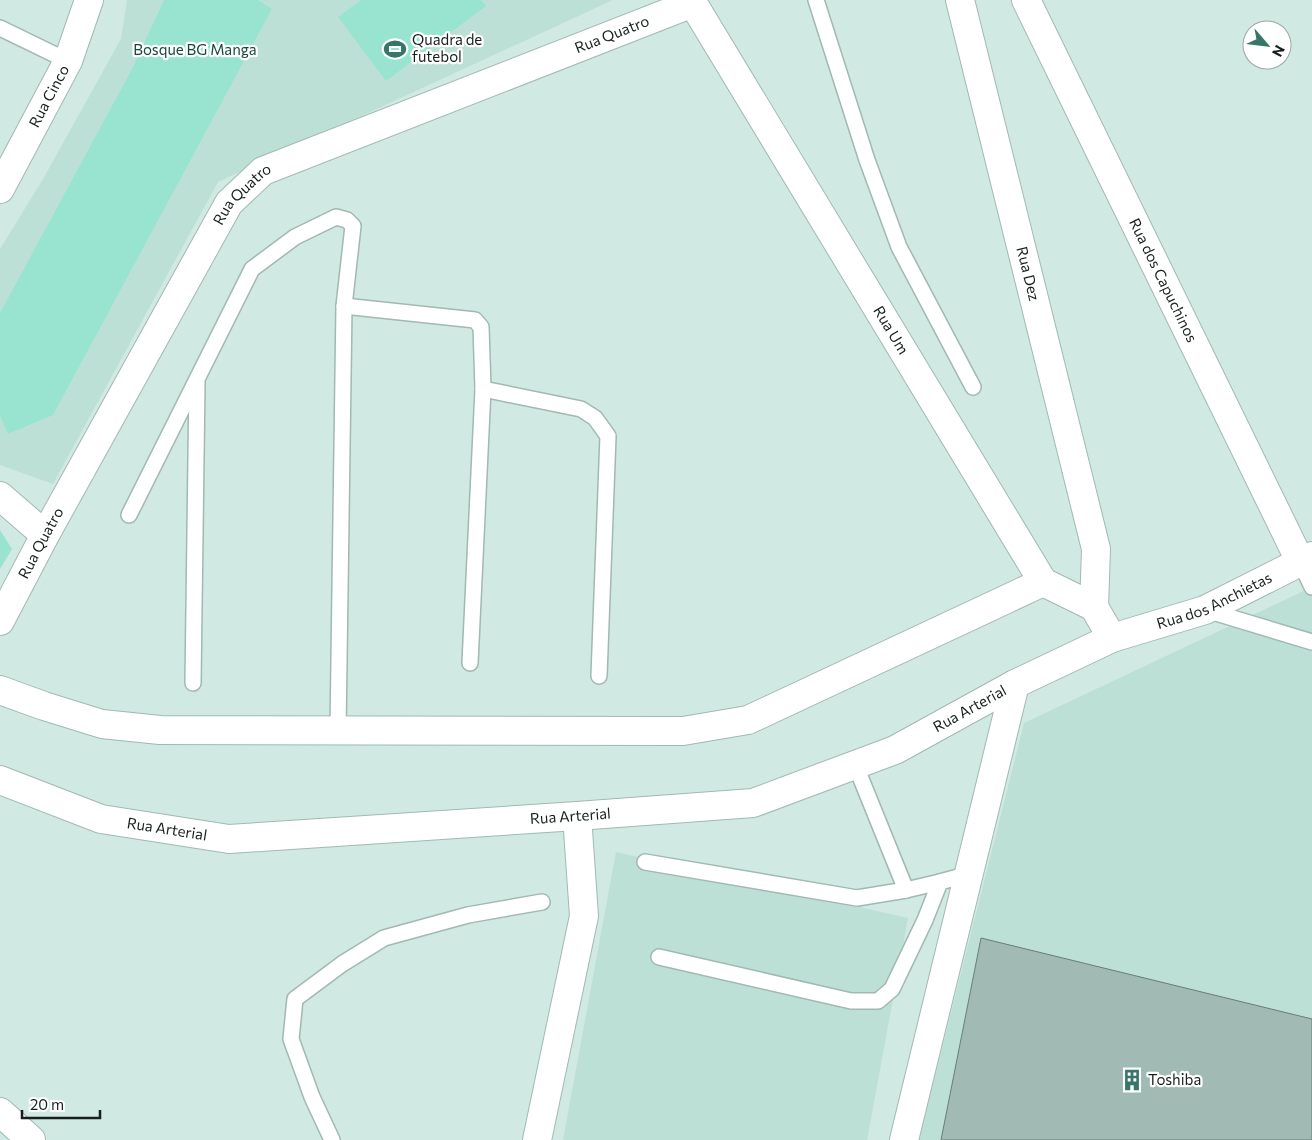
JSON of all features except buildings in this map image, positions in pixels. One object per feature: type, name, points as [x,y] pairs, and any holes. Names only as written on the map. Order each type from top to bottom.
[{"type":"street","name":"Rua Cinco","points":[[0,189],[68,60],[89,0]]},
{"type":"street","name":"Rua Dez","points":[[960,0],[1096,549],[1094,607]]},
{"type":"street","name":"Rua dos Capuchinos","points":[[1026,0],[1306,558]]},
{"type":"street","name":"Rua Quatro","points":[[0,621],[45,535],[229,203],[263,171],[692,2]]},
{"type":"street","name":"Rua Um","points":[[692,2],[1043,582]]},
{"type":"street","points":[[0,496],[45,535]]},
{"type":"street","name":"Rua dos Anchietas","points":[[1112,638],[1205,610],[1306,558]]},
{"type":"street","points":[[0,690],[102,724],[160,730],[683,731],[748,720],[1043,582],[1094,607],[1112,638]]},
{"type":"street","name":"Rua Arterial","points":[[0,780],[101,819],[229,839],[753,803],[895,750],[1015,684],[1112,638]]},
{"type":"street","points":[[904,1140],[1015,684]]},
{"type":"street","points":[[537,1140],[584,916],[577,816]]},
{"type":"street","points":[[0,1112],[31,1140]]},
{"type":"lane","points":[[816,0],[898,247],[973,387]]},
{"type":"lane","points":[[0,28],[68,60]]},
{"type":"lane","points":[[129,515],[252,269],[295,237],[336,217],[347,220],[353,226],[344,306],[338,731]]},
{"type":"lane","points":[[344,306],[475,320],[481,327],[483,389],[470,663]]},
{"type":"lane","points":[[193,683],[197,378]]},
{"type":"lane","points":[[483,389],[581,409],[595,418],[608,436],[599,676]]},
{"type":"lane","points":[[1306,558],[1312,587]]},
{"type":"lane","points":[[1205,610],[1312,642]]},
{"type":"lane","points":[[855,764],[906,890]]},
{"type":"lane","points":[[645,862],[857,898],[906,890],[969,874]]},
{"type":"lane","points":[[659,957],[851,1001],[878,1001],[892,989],[925,920],[940,882]]},
{"type":"lane","points":[[332,1140],[312,1097],[291,1039],[295,999],[342,964],[384,938],[468,915],[542,902]]},
{"type":"shaded area","points":[[127,0],[613,0],[218,182],[53,484],[0,465],[0,249],[43,179],[121,39]]},
{"type":"shaded area","points":[[1312,587],[1312,1140],[919,1140],[1024,723]]},
{"type":"shaded area","points":[[616,852],[908,918],[867,1140],[563,1140]]},
{"type":"green space","name":"Bosque BG Manga","points":[[164,0],[258,0],[272,9],[53,415],[8,434],[0,416],[0,313],[132,69]]},
{"type":"green space","name":"Quadra de futebol","points":[[361,0],[481,0],[486,6],[386,81],[338,17]]},
{"type":"green space","points":[[0,530],[12,549],[0,569]]},
{"type":"place","name":"Quadra de futebol","points":[[395,49]]},
{"type":"place","name":"Toshiba","points":[[1132,1080]]}]
